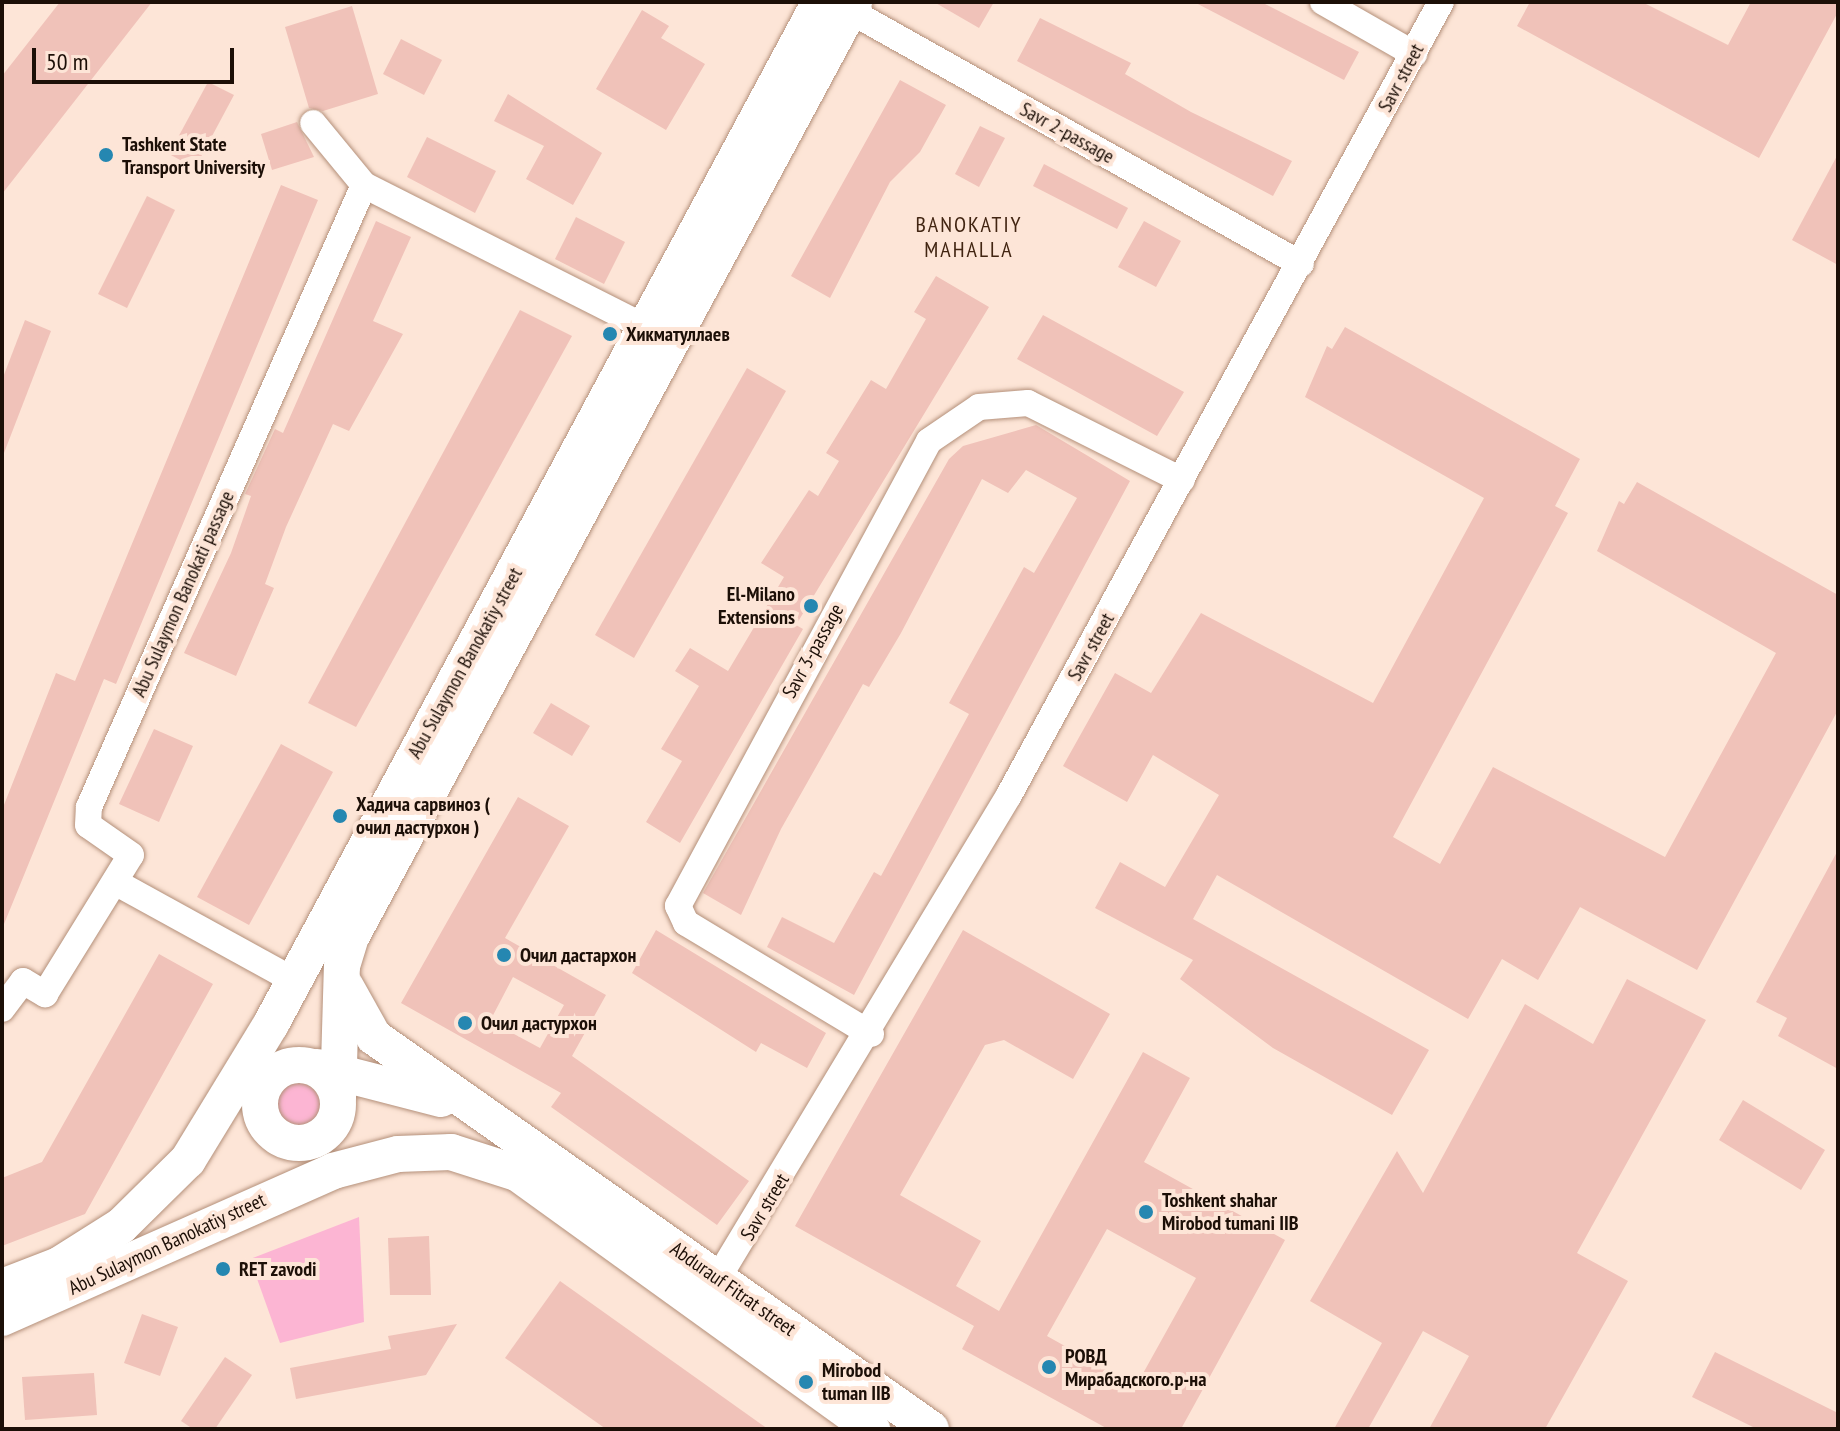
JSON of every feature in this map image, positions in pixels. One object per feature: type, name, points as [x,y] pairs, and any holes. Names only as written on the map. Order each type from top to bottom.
[{"type":"main road","name":"Abu Sulaymon Banokatiy street","points":[[2,1287],[71,1258],[147,1207],[205,1132],[271,1024],[647,328],[839,4]]},
{"type":"main road","name":"Abu Sulaymon Banokatiy street","points":[[342,966],[350,939],[839,4]]},
{"type":"main road","points":[[245,1205],[309,1142],[329,1130],[328,1078],[342,966]]},
{"type":"main road","name":"Abdurauf Fitrat street","points":[[342,966],[353,1006],[374,1037],[526,1161]]},
{"type":"main road","points":[[271,1024],[266,1083],[260,1105],[267,1127],[286,1141],[309,1142],[380,1158]]},
{"type":"main road","points":[[205,1132],[284,1067],[328,1078]]},
{"type":"main road","name":"Abdurauf Fitrat street","points":[[328,1078],[419,1090],[526,1161],[708,1294],[872,1429]]},
{"type":"main road","name":"Abu Sulaymon Banokatiy street","points":[[2,1318],[188,1238],[245,1205],[380,1158],[451,1152],[526,1161]]},
{"type":"main road","name":"Abdurauf Fitrat street","points":[[708,1294],[931,1429]]},
{"type":"street","points":[[1323,2],[1414,54]]},
{"type":"street","name":"Savr street","points":[[708,1294],[871,1034],[1182,480],[1441,2]]},
{"type":"street","name":"Savr 2-passage","points":[[839,4],[1301,264]]},
{"type":"street","points":[[313,123],[364,185],[647,328]]},
{"type":"street","name":"Abu Sulaymon Banokati passage","points":[[2,1009],[23,981],[45,994],[131,855],[88,825],[89,807],[364,185]]},
{"type":"street","name":"Savr 3-passage","points":[[871,1034],[686,923],[678,906],[929,441],[979,407],[1028,403],[1182,480]]},
{"type":"street","points":[[115,882],[293,980]]},
{"type":"shaded area","points":[[298,1083],[314,1089],[320,1105],[314,1121],[298,1127],[282,1121],[276,1105],[282,1089]]},
{"type":"shaded area","points":[[359,1217],[364,1322],[280,1343],[250,1259]]},
{"type":"building","points":[[60,2],[152,2],[2,194],[2,76]]},
{"type":"building","points":[[934,2],[994,2],[979,28]]},
{"type":"building","points":[[1194,2],[1261,2],[1359,52],[1344,80]]},
{"type":"building","points":[[1530,2],[1642,2],[1728,45],[1751,2],[1838,2],[1838,12],[1759,158],[1517,26]]},
{"type":"building","points":[[352,6],[378,94],[323,111],[309,108],[285,27]]},
{"type":"building","points":[[642,10],[669,26],[661,38],[705,64],[666,130],[596,89]]},
{"type":"building","points":[[1040,18],[1131,63],[1125,74],[1191,112],[1292,161],[1273,196],[1017,61]]},
{"type":"building","points":[[401,39],[442,60],[424,95],[383,74]]},
{"type":"building","points":[[900,80],[946,105],[920,152],[890,182],[830,298],[791,276]]},
{"type":"building","points":[[208,82],[234,95],[195,168],[169,154]]},
{"type":"building","points":[[508,94],[602,153],[573,205],[526,179],[544,146],[494,121]]},
{"type":"building","points":[[297,122],[314,157],[272,170],[261,134]]},
{"type":"building","points":[[980,126],[1005,138],[979,187],[955,174]]},
{"type":"building","points":[[427,137],[496,171],[475,213],[407,177]]},
{"type":"building","points":[[1838,154],[1838,265],[1792,240]]},
{"type":"building","points":[[1044,164],[1128,208],[1117,229],[1033,186]]},
{"type":"building","points":[[281,185],[318,200],[116,684],[104,679],[2,929],[2,810],[56,673],[75,681]]},
{"type":"building","points":[[147,196],[175,210],[127,308],[98,294]]},
{"type":"building","points":[[576,217],[625,242],[604,284],[555,259]]},
{"type":"building","points":[[376,221],[411,237],[373,321],[403,334],[349,431],[333,424],[286,527],[265,584],[274,588],[236,676],[184,653],[231,553],[251,496],[245,494],[275,429],[283,433]]},
{"type":"building","points":[[1144,221],[1181,241],[1156,287],[1118,267]]},
{"type":"building","points":[[936,276],[989,307],[796,625],[803,629],[680,843],[646,822],[682,761],[661,749],[699,686],[675,671],[690,648],[728,671],[784,577],[761,563],[809,490],[818,496],[839,461],[826,453],[871,380],[886,389],[926,319],[914,312]]},
{"type":"building","points":[[520,310],[572,336],[356,727],[308,703]]},
{"type":"building","points":[[1043,315],[1184,392],[1157,436],[1017,359]]},
{"type":"building","points":[[25,320],[51,331],[4,453],[2,380]]},
{"type":"building","points":[[1345,327],[1580,459],[1555,506],[1568,513],[1393,837],[1440,864],[1493,767],[1665,857],[1776,653],[1597,551],[1619,501],[1624,504],[1637,482],[1838,595],[1838,710],[1697,970],[1580,907],[1538,980],[1502,959],[1468,1019],[1217,875],[1193,919],[1429,1050],[1392,1115],[1273,1048],[1180,979],[1193,960],[1095,908],[1120,862],[1165,887],[1219,795],[1153,755],[1127,802],[1063,766],[1115,673],[1151,693],[1201,613],[1373,703],[1484,498],[1305,397],[1327,346],[1332,349]]},
{"type":"building","points":[[747,368],[786,391],[634,658],[595,635]]},
{"type":"building","points":[[1036,425],[1130,481],[854,995],[767,947],[782,917],[834,943],[874,872],[881,876],[969,714],[949,703],[1024,567],[1034,573],[1077,498],[1026,470],[1008,493],[982,479],[901,633],[869,687],[863,684],[781,829],[741,915],[703,893],[949,459],[963,446]]},
{"type":"building","points":[[551,703],[590,726],[572,756],[533,733]]},
{"type":"building","points":[[154,729],[193,746],[159,822],[119,804]]},
{"type":"building","points":[[281,744],[333,772],[249,925],[197,897]]},
{"type":"building","points":[[518,797],[569,826],[505,938],[606,995],[572,1056],[749,1181],[717,1225],[551,1107],[561,1093],[401,1003]],"holes":[[[513,977],[564,1005],[540,1048],[490,1021]]]},
{"type":"building","points":[[1838,850],[1838,1069],[1778,1036],[1787,1018],[1756,1002]]},
{"type":"building","points":[[656,930],[826,1033],[807,1068],[761,1043],[756,1052],[632,973]]},
{"type":"building","points":[[963,930],[1110,1014],[1073,1079],[1004,1040],[985,1045],[900,1195],[981,1241],[956,1286],[999,1311],[1143,1052],[1190,1078],[1144,1162],[1285,1240],[1181,1429],[1108,1429],[962,1349],[974,1326],[795,1226]],"holes":[[[1107,1229],[1196,1278],[1136,1386],[1047,1336]]]},
{"type":"building","points":[[159,954],[213,984],[85,1214],[2,1246],[2,1178],[42,1162]]},
{"type":"building","points":[[1627,979],[1706,1020],[1577,1253],[1628,1281],[1545,1429],[1429,1429],[1469,1356],[1423,1331],[1368,1429],[1334,1429],[1382,1343],[1310,1301],[1397,1151],[1423,1193],[1525,1004],[1593,1044]]},
{"type":"building","points":[[1743,1100],[1825,1150],[1801,1190],[1719,1140]]},
{"type":"building","points":[[429,1236],[431,1295],[390,1295],[388,1238]]},
{"type":"building","points":[[560,1281],[768,1429],[606,1429],[505,1358]]},
{"type":"building","points":[[142,1314],[178,1327],[160,1376],[124,1363]]},
{"type":"building","points":[[457,1324],[426,1375],[296,1399],[290,1368],[391,1349],[388,1336]]},
{"type":"building","points":[[1715,1352],[1838,1413],[1838,1429],[1757,1429],[1692,1397]]},
{"type":"building","points":[[225,1357],[252,1375],[215,1429],[193,1429],[181,1421]]},
{"type":"building","points":[[94,1373],[97,1415],[25,1420],[22,1377]]},
{"type":"place","name":"Tashkent State Transport University","points":[[106,155]]},
{"type":"place","name":"Хикматуллаев","points":[[610,334]]},
{"type":"place","name":"El-Milano Extensions","points":[[811,606]]},
{"type":"place","name":"Хадича сарвиноз ( очил дастурхон )","points":[[340,816]]},
{"type":"place","name":"Очил дастархон","points":[[504,955]]},
{"type":"place","name":"Очил дастурхон","points":[[465,1023]]},
{"type":"place","name":"Toshkent shahar Mirobod tumani IIB","points":[[1146,1212]]},
{"type":"place","name":"RET zavodi","points":[[223,1269]]},
{"type":"place","name":"РОВД Мирабадского.р-на","points":[[1049,1367]]},
{"type":"place","name":"Mirobod tuman IIB","points":[[806,1382]]},
{"type":"district","name":"BANOKATIY MAHALLA","points":[[969,236]]}]
